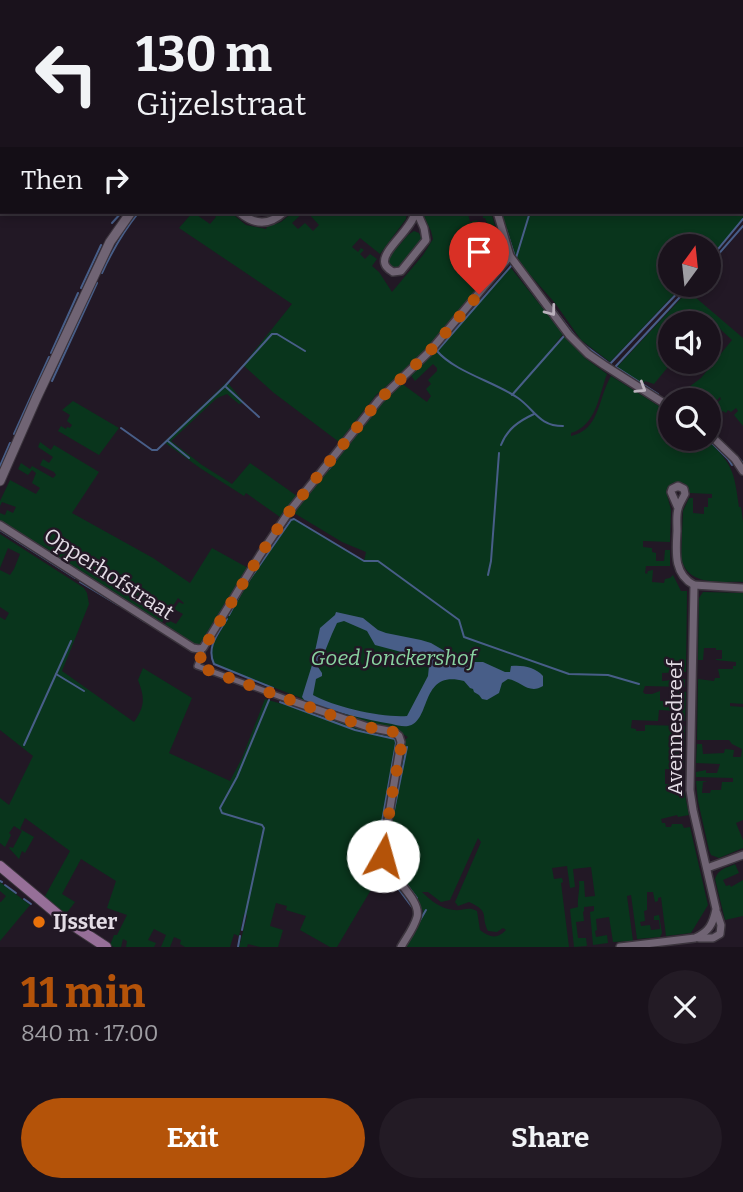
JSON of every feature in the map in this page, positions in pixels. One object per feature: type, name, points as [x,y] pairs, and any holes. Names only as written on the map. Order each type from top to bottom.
[{"type":"main road","points":[[0,866],[62,918],[106,947]]},
{"type":"street","points":[[0,481],[110,242],[130,214]]},
{"type":"street","points":[[242,214],[249,220],[263,222],[281,214]]},
{"type":"street","points":[[415,214],[385,258],[386,267],[393,272],[401,271],[426,240],[417,214]]},
{"type":"street","points":[[498,214],[510,256],[569,335],[604,365],[658,399]]},
{"type":"street","points":[[401,947],[418,913],[383,856],[401,748],[399,736],[394,732],[356,723],[197,666],[202,654],[201,649],[296,503],[379,400],[430,351],[510,256]]},
{"type":"street","points":[[721,446],[743,471]]},
{"type":"street","points":[[678,509],[676,557],[678,568],[687,582],[694,585],[743,588]]},
{"type":"street","name":"Opperhofstraat","points":[[0,525],[193,648],[201,649]]},
{"type":"street","name":"Avennesdreef","points":[[620,947],[713,938],[720,934],[721,925],[690,790],[694,585]]},
{"type":"street","points":[[707,868],[743,856]]},
{"type":"street","points":[[695,938],[710,928],[716,909]]},
{"type":"green space","points":[[191,214],[198,214],[210,224],[216,217],[213,214],[232,214],[246,225],[266,229],[291,214],[302,214],[292,223],[298,229],[305,223],[313,231],[319,225],[309,214],[407,214],[406,219],[380,254],[360,238],[352,247],[358,252],[361,248],[364,250],[360,254],[365,259],[370,254],[377,259],[372,266],[392,292],[433,239],[423,214],[468,214],[470,222],[477,220],[480,229],[488,226],[483,214],[492,214],[502,249],[485,280],[425,353],[376,395],[339,442],[274,393],[243,365],[292,304],[179,228]]},
{"type":"green space","points":[[501,214],[743,214],[743,219],[721,244],[721,234],[658,234],[658,298],[671,298],[610,362],[581,340],[555,303],[516,259]]},
{"type":"green space","points":[[414,231],[419,233],[422,240],[399,269],[389,267],[387,260]]},
{"type":"green space","name":"Goed Jonckershof","points":[[511,268],[563,334],[553,347],[565,336],[585,358],[607,374],[591,417],[586,424],[571,433],[571,436],[581,433],[593,420],[611,376],[658,405],[658,451],[718,451],[731,469],[743,522],[743,582],[715,582],[698,578],[690,574],[681,558],[683,511],[689,498],[693,498],[693,513],[704,514],[704,507],[708,507],[708,498],[712,498],[712,494],[690,493],[683,483],[672,484],[666,491],[671,510],[670,542],[643,541],[643,547],[652,548],[652,552],[656,553],[656,561],[664,561],[665,550],[670,550],[670,566],[646,566],[645,573],[653,570],[652,582],[664,583],[665,579],[673,575],[681,591],[687,591],[686,672],[662,673],[662,681],[685,679],[685,687],[645,686],[643,692],[652,694],[660,691],[660,701],[664,701],[678,699],[678,691],[686,692],[685,721],[678,721],[678,711],[659,710],[658,721],[632,720],[631,728],[645,731],[645,725],[685,726],[684,770],[665,769],[665,784],[677,785],[677,778],[684,779],[689,815],[661,819],[666,827],[682,824],[684,828],[690,827],[708,905],[691,933],[666,936],[661,897],[655,902],[653,892],[647,892],[647,910],[644,911],[645,921],[640,922],[641,926],[650,925],[651,930],[660,929],[659,920],[654,920],[654,916],[659,915],[662,933],[660,937],[637,939],[631,895],[627,896],[633,941],[613,942],[609,917],[596,919],[595,931],[596,937],[607,935],[608,943],[593,945],[590,912],[594,911],[594,906],[584,907],[584,921],[576,922],[578,938],[586,938],[587,946],[574,947],[570,909],[578,907],[579,881],[584,881],[585,897],[595,896],[591,867],[573,869],[575,887],[570,888],[567,866],[552,868],[554,879],[562,878],[563,882],[569,947],[405,947],[423,911],[385,855],[401,757],[408,737],[395,730],[351,720],[214,664],[211,648],[243,590],[291,520],[294,519],[364,561],[366,552],[342,542],[294,513],[385,399],[401,383],[427,402],[431,396],[426,389],[431,384],[428,380],[437,368],[433,364],[415,381],[410,374],[436,351],[507,269]],"holes":[[[478,838],[481,842],[455,902],[458,906],[469,902],[480,908],[488,931],[497,932],[503,928],[506,930],[497,936],[487,935],[480,930],[477,911],[445,908],[422,892],[428,892],[441,902],[450,900]]]},
{"type":"green space","points":[[681,298],[696,298],[711,311],[669,311]]},
{"type":"green space","points":[[721,319],[743,338],[743,426],[734,415],[738,411],[736,408],[731,412],[728,410],[721,413],[721,388],[688,388],[704,374],[721,374],[721,353],[732,340],[721,330]]},
{"type":"green space","points":[[658,323],[658,374],[662,374],[654,384],[645,381],[642,385],[617,369]]},
{"type":"green space","points":[[227,382],[242,403],[239,404],[227,394],[217,398],[171,441],[232,484],[250,463],[297,496],[280,517],[246,493],[244,496],[200,468],[164,442]]},
{"type":"green space","points":[[73,401],[119,428],[99,455],[58,431],[61,426],[66,429],[72,425],[67,421],[70,415],[62,410]]},
{"type":"green space","points":[[40,442],[51,450],[54,445],[99,472],[72,513],[153,558],[190,583],[212,548],[248,568],[202,644],[195,645],[164,626],[168,620],[176,624],[183,614],[174,609],[179,602],[184,603],[178,598],[161,624],[0,521],[0,513],[5,515],[7,510],[13,513],[16,507],[2,502],[0,506],[10,480],[36,494],[40,488],[32,483],[36,473],[32,470],[28,475],[18,469],[21,463],[53,478],[56,475],[40,465],[43,459],[49,463],[53,457],[38,447]]},
{"type":"green space","points":[[0,534],[84,588],[87,593],[89,604],[62,671],[134,722],[143,702],[138,680],[143,668],[192,698],[169,753],[230,781],[265,699],[395,737],[398,741],[380,851],[384,868],[337,947],[330,947],[300,930],[306,916],[286,910],[287,906],[276,903],[270,926],[283,930],[278,947],[248,944],[247,947],[239,947],[247,916],[244,914],[239,936],[234,934],[230,947],[185,947],[180,944],[181,940],[174,937],[170,947],[161,947],[166,935],[154,929],[148,940],[156,943],[154,947],[126,947],[127,941],[123,939],[121,947],[114,947],[110,945],[114,935],[117,935],[127,915],[107,908],[116,881],[81,859],[62,894],[75,902],[66,914],[44,898],[70,851],[25,818],[20,829],[34,837],[19,859],[9,848],[13,848],[22,831],[14,826],[5,847],[0,843],[0,798],[9,805],[33,756],[0,730],[0,617],[5,620],[9,613],[0,607],[0,570],[10,575],[20,554],[8,548],[0,568]]},
{"type":"green space","points":[[703,592],[743,593],[743,704],[730,703],[730,706],[743,707],[743,820],[736,823],[743,840],[743,848],[719,858],[711,855],[709,850],[696,781],[708,781],[703,782],[702,793],[710,793],[711,790],[721,790],[722,782],[733,782],[733,778],[696,777],[696,772],[706,770],[706,773],[717,773],[720,764],[696,763],[697,744],[702,744],[703,754],[724,753],[725,749],[734,750],[733,757],[741,757],[742,749],[729,740],[697,740],[698,679],[714,681],[715,678],[720,678],[718,669],[733,669],[733,666],[736,666],[736,662],[716,660],[722,659],[722,650],[716,648],[704,648],[703,660],[698,660],[699,598]]},
{"type":"green space","points":[[735,864],[739,873],[723,880],[726,886],[731,887],[743,880],[743,916],[725,920],[715,879],[720,871]]},
{"type":"green space","points":[[0,882],[30,905],[0,941],[0,902],[6,896],[0,891]]},
{"type":"water","points":[[336,612],[363,618],[378,630],[431,643],[467,662],[483,662],[505,672],[510,672],[511,666],[533,669],[543,676],[543,686],[533,689],[508,679],[502,683],[499,693],[487,700],[482,699],[464,681],[450,679],[440,682],[433,689],[421,716],[406,726],[312,705],[302,697],[320,628]],"holes":[[[344,621],[367,631],[375,645],[420,657],[429,666],[428,676],[407,716],[359,711],[313,695],[316,679],[322,676],[318,667],[337,623]]]},
{"type":"waterway","points":[[112,223],[120,214]]},
{"type":"waterway","points":[[102,273],[118,242],[138,214]]},
{"type":"waterway","points":[[516,258],[529,214]]},
{"type":"waterway","points":[[721,246],[743,219]]},
{"type":"waterway","points":[[721,251],[743,226]]},
{"type":"waterway","points":[[506,229],[515,257]]},
{"type":"waterway","points":[[81,288],[101,245]]},
{"type":"waterway","points":[[563,426],[548,423],[509,392],[464,371],[437,351],[512,265],[566,337]]},
{"type":"waterway","points":[[531,279],[579,341],[610,364],[673,298]]},
{"type":"waterway","points":[[52,381],[97,283]]},
{"type":"waterway","points":[[51,353],[78,293]]},
{"type":"waterway","points":[[658,394],[616,366],[679,298]]},
{"type":"waterway","points":[[121,428],[152,450],[157,450],[225,386],[272,334],[277,334],[305,351]]},
{"type":"waterway","points":[[512,395],[564,336]]},
{"type":"waterway","points":[[14,434],[49,357]]},
{"type":"waterway","points":[[613,375],[657,403]]},
{"type":"waterway","points":[[226,387],[259,417]]},
{"type":"waterway","points":[[501,445],[514,426],[534,414]]},
{"type":"waterway","points":[[168,441],[189,458]]},
{"type":"waterway","points":[[0,466],[10,443]]},
{"type":"waterway","points":[[720,451],[732,465]]},
{"type":"waterway","points":[[488,575],[499,453]]},
{"type":"waterway","points":[[736,455],[743,463]]},
{"type":"waterway","points":[[329,469],[337,458]]},
{"type":"waterway","points":[[229,615],[243,589],[294,519],[364,561],[378,561],[459,620],[464,637],[569,674],[608,675],[639,684]]},
{"type":"waterway","points":[[0,530],[75,578]]},
{"type":"waterway","points":[[80,582],[118,605]]},
{"type":"waterway","points":[[131,613],[145,622]]},
{"type":"waterway","points":[[227,619],[212,646],[214,664],[273,688]]},
{"type":"waterway","points":[[24,745],[71,641]]},
{"type":"waterway","points":[[56,674],[84,691]]},
{"type":"waterway","points":[[242,930],[264,828],[262,825],[222,813],[220,808],[237,777],[269,700]]},
{"type":"waterway","points":[[280,702],[355,730],[395,739],[377,857],[380,869],[385,871],[412,907]]},
{"type":"waterway","points":[[393,815],[407,747]]},
{"type":"waterway","points":[[389,836],[392,821]]},
{"type":"waterway","points":[[387,845],[389,860]]},
{"type":"waterway","points":[[392,865],[417,898]]},
{"type":"waterway","points":[[5,885],[16,893]]},
{"type":"waterway","points":[[24,899],[31,904]]},
{"type":"waterway","points":[[419,922],[426,910]]},
{"type":"waterway","points":[[238,947],[240,936]]},
{"type":"place","name":"IJsster","points":[[39,922]]},
{"type":"route","points":[[383,856],[401,748],[399,736],[394,732],[334,716],[197,666],[202,654],[201,649],[289,512],[379,400],[430,351],[479,294]]}]
